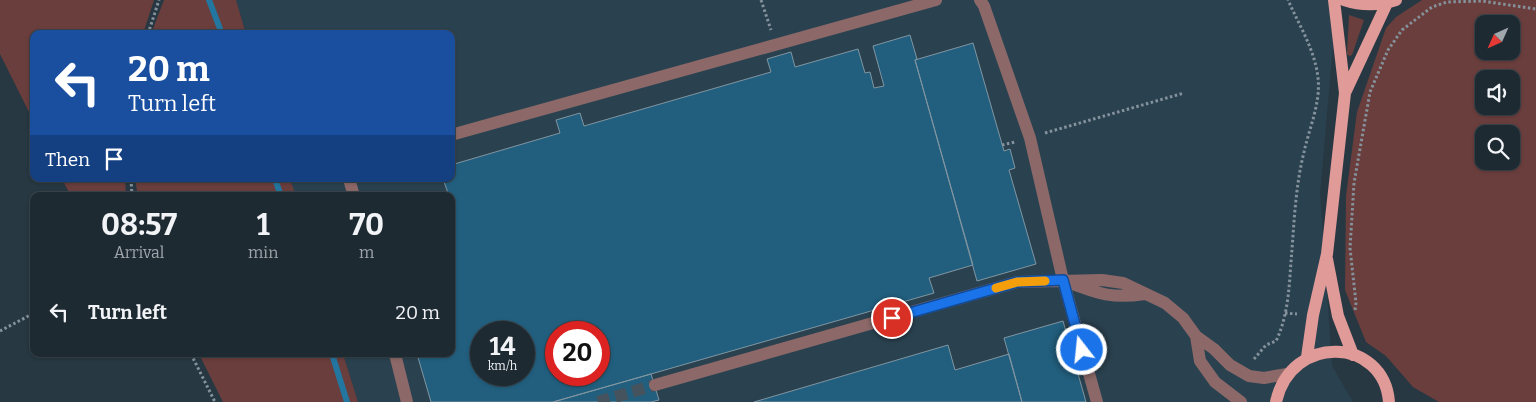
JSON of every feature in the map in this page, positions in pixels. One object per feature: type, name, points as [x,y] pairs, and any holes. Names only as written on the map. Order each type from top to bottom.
[{"type":"main road","points":[[1307,357],[1313,315],[1326,254],[1345,93],[1334,0]]},
{"type":"main road","points":[[1344,0],[1359,4],[1391,2]]},
{"type":"main road","points":[[1345,93],[1391,2]]},
{"type":"main road","points":[[1326,254],[1338,316],[1353,355]]},
{"type":"main road","points":[[1276,402],[1287,374],[1307,357],[1330,351],[1353,355],[1363,360],[1380,376],[1393,401]]},
{"type":"lane","points":[[455,134],[936,0]]},
{"type":"lane","points":[[980,0],[984,6],[1030,138],[1063,280],[1097,402]]},
{"type":"lane","points":[[655,385],[1017,282],[1063,280],[1102,295],[1120,298],[1145,294],[1171,308],[1183,318],[1196,336],[1214,349],[1230,365],[1249,376],[1264,378],[1287,374]]},
{"type":"lane","points":[[1196,336],[1200,361],[1215,382],[1241,402]]},
{"type":"lane","points":[[396,357],[407,402]]},
{"type":"path","points":[[149,30],[159,0]]},
{"type":"path","points":[[761,0],[771,30]]},
{"type":"path","points":[[1249,376],[1253,360],[1258,352],[1266,345],[1276,341],[1285,313],[1297,192],[1303,154],[1318,94],[1319,79],[1314,56],[1288,0]]},
{"type":"path","points":[[1338,316],[1354,314],[1356,303],[1350,248],[1354,183],[1370,92],[1388,50],[1402,30],[1432,7],[1447,2],[1482,1],[1536,9]]},
{"type":"path","points":[[1043,134],[1184,94]]},
{"type":"path","points":[[1285,313],[1313,315]]},
{"type":"path","points":[[0,330],[30,315]]},
{"type":"path","points":[[192,357],[215,402]]},
{"type":"shaded area","points":[[0,0],[154,0],[144,30],[30,30],[30,114],[0,54]]},
{"type":"shaded area","points":[[164,0],[236,0],[245,30],[153,30]]},
{"type":"shaded area","points":[[236,0],[1337,0],[1320,193],[1332,366],[1353,402],[358,402],[344,357],[455,357],[455,192],[295,192],[291,182],[455,182],[455,30],[245,30]]},
{"type":"shaded area","points":[[1422,0],[1536,0],[1536,402],[1439,402],[1413,387],[1386,356],[1366,342],[1345,290],[1346,196],[1357,112],[1386,28],[1396,17]]},
{"type":"shaded area","points":[[1349,15],[1364,20],[1352,55],[1349,56],[1347,54]]},
{"type":"shaded area","points":[[64,182],[125,182],[126,192],[69,192]]},
{"type":"shaded area","points":[[136,182],[291,182],[295,192],[137,192]]},
{"type":"shaded area","points":[[200,357],[344,357],[358,402],[223,402]]},
{"type":"building","points":[[910,35],[917,59],[915,60],[973,265],[929,278],[934,293],[610,386],[610,321],[545,321],[545,386],[609,386],[553,402],[431,402],[418,357],[455,357],[455,192],[448,192],[444,182],[455,182],[455,164],[560,133],[556,120],[580,113],[584,126],[771,72],[767,59],[791,52],[795,67],[858,49],[865,73],[870,72],[874,88],[884,86],[873,46]]},
{"type":"building","points":[[973,43],[1004,151],[1010,149],[1015,168],[1009,170],[1036,264],[977,281],[915,60]]},
{"type":"building","points":[[1063,321],[1086,402],[1022,402],[1004,338]]},
{"type":"building","points":[[948,345],[955,370],[1009,354],[1022,402],[754,402]]},
{"type":"building","points":[[651,374],[659,400],[651,402],[553,402],[610,386]]},
{"type":"waterway","points":[[209,0],[220,30]]},
{"type":"waterway","points":[[276,182],[280,192]]},
{"type":"waterway","points":[[333,357],[347,402]]},
{"type":"tunnel","points":[[598,402],[655,385]]},
{"type":"slow traffic","points":[[996,288],[1017,282],[1045,281]]},
{"type":"route","points":[[892,318],[1017,282],[1063,280],[1082,350]]}]
